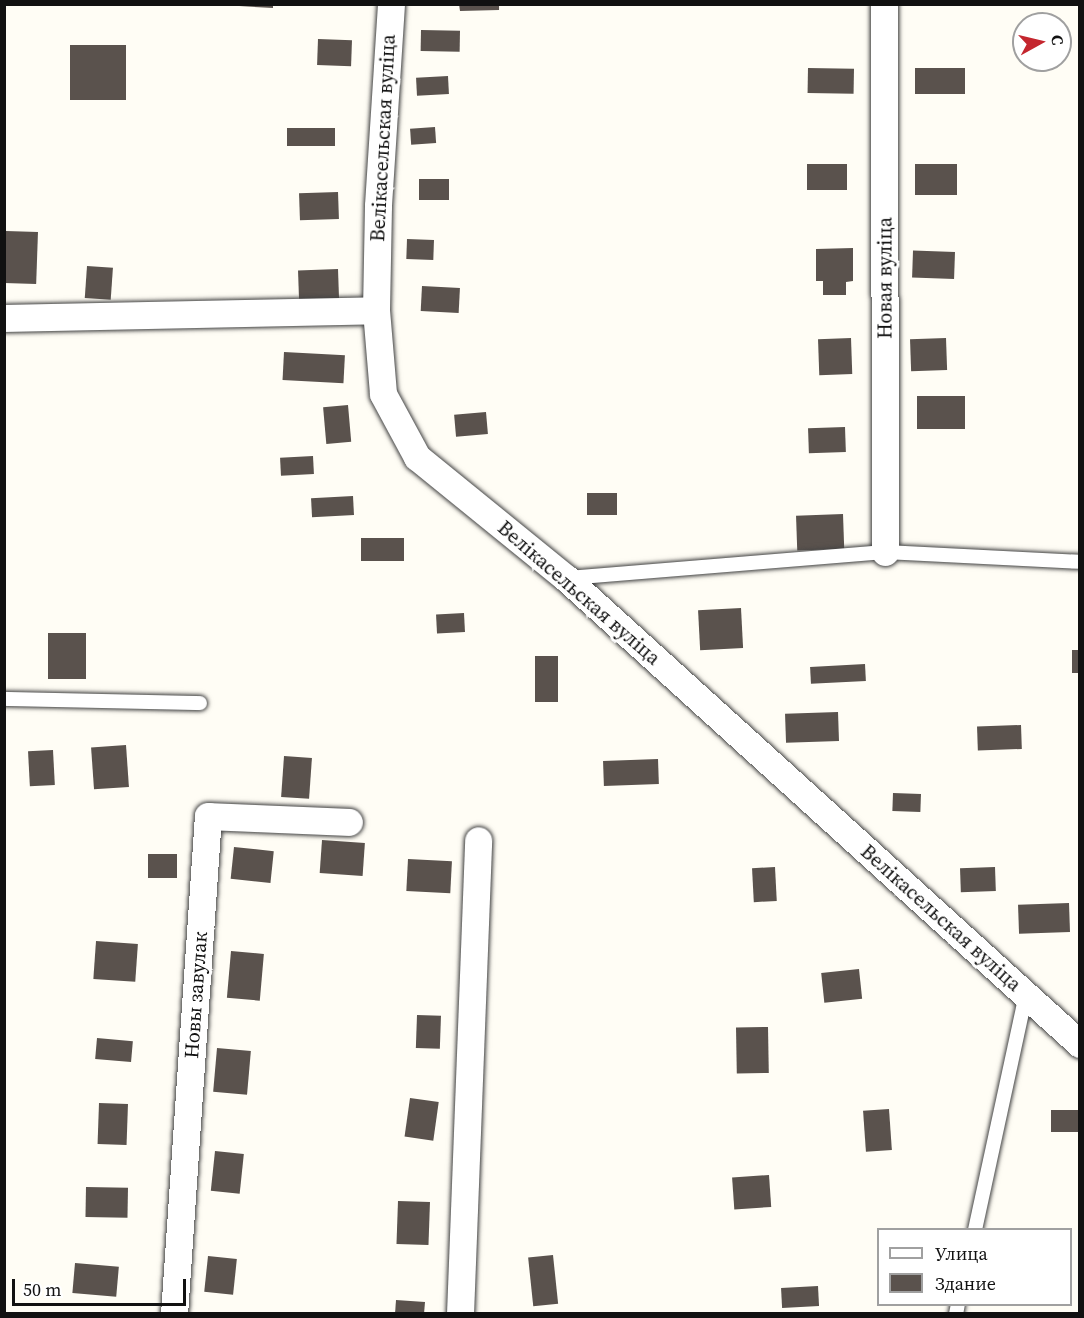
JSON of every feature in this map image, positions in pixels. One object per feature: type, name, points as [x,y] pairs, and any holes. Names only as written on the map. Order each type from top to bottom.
[{"type":"street","name":"Велікасельская вуліца","points":[[391,4],[378,206],[376,310],[383,394],[417,457],[566,578],[1080,1044]]},
{"type":"street","name":"Новая вуліца","points":[[884,4],[885,552]]},
{"type":"street","points":[[4,318],[376,310]]},
{"type":"street","name":"Новы завулак","points":[[174,1314],[208,816],[349,822]]},
{"type":"street","points":[[460,1314],[478,840]]},
{"type":"lane","points":[[566,578],[885,552],[1080,562]]},
{"type":"lane","points":[[4,699],[200,704]]},
{"type":"lane","points":[[975,1228],[1026,995]]},
{"type":"building","points":[[239,4],[273,4],[273,8],[239,6]]},
{"type":"building","points":[[459,4],[499,4],[499,10],[460,11]]},
{"type":"building","points":[[421,30],[460,31],[460,52],[421,51]]},
{"type":"building","points":[[318,39],[352,40],[351,66],[317,65]]},
{"type":"building","points":[[70,45],[126,45],[126,100],[70,100]]},
{"type":"building","points":[[808,68],[854,69],[854,94],[808,93]]},
{"type":"building","points":[[915,68],[965,68],[965,94],[915,94]]},
{"type":"building","points":[[448,76],[449,94],[417,96],[416,78]]},
{"type":"building","points":[[435,127],[436,143],[411,145],[410,129]]},
{"type":"building","points":[[287,128],[335,128],[335,146],[287,146]]},
{"type":"building","points":[[807,164],[847,164],[847,190],[807,190]]},
{"type":"building","points":[[915,164],[957,164],[957,195],[915,195]]},
{"type":"building","points":[[419,179],[449,179],[449,200],[419,200]]},
{"type":"building","points":[[338,192],[339,219],[300,220],[299,193]]},
{"type":"building","points":[[6,231],[38,232],[36,284],[4,283]]},
{"type":"building","points":[[407,239],[434,240],[433,260],[406,259]]},
{"type":"building","points":[[853,248],[853,281],[846,282],[846,295],[823,295],[823,281],[816,281],[816,249]]},
{"type":"building","points":[[913,251],[955,252],[954,279],[912,278]]},
{"type":"building","points":[[87,266],[113,268],[111,300],[85,298]]},
{"type":"building","points":[[338,269],[339,300],[299,301],[298,270]]},
{"type":"building","points":[[422,286],[460,288],[459,313],[421,311]]},
{"type":"building","points":[[851,338],[852,374],[819,375],[818,339]]},
{"type":"building","points":[[946,338],[947,370],[911,371],[910,339]]},
{"type":"building","points":[[284,352],[345,355],[343,383],[283,380]]},
{"type":"building","points":[[917,396],[965,396],[965,429],[917,429]]},
{"type":"building","points":[[348,405],[351,442],[326,444],[323,407]]},
{"type":"building","points":[[486,412],[488,434],[456,437],[454,415]]},
{"type":"building","points":[[845,427],[846,452],[809,453],[808,428]]},
{"type":"building","points":[[313,456],[314,474],[281,476],[280,458]]},
{"type":"building","points":[[587,493],[617,493],[617,515],[587,515]]},
{"type":"building","points":[[353,496],[354,515],[312,517],[311,498]]},
{"type":"building","points":[[843,514],[844,549],[797,551],[796,516]]},
{"type":"building","points":[[361,538],[404,538],[404,561],[361,561]]},
{"type":"building","points":[[741,608],[743,648],[700,650],[698,610]]},
{"type":"building","points":[[464,613],[465,632],[437,633],[436,614]]},
{"type":"building","points":[[48,633],[86,633],[86,679],[48,679]]},
{"type":"building","points":[[1072,650],[1080,650],[1080,673],[1072,673]]},
{"type":"building","points":[[535,656],[558,656],[558,702],[535,702]]},
{"type":"building","points":[[865,664],[866,681],[811,684],[810,667]]},
{"type":"building","points":[[838,712],[839,741],[786,743],[785,714]]},
{"type":"building","points":[[1021,725],[1022,749],[978,751],[977,727]]},
{"type":"building","points":[[126,745],[129,787],[94,789],[91,747]]},
{"type":"building","points":[[53,750],[55,785],[30,786],[28,751]]},
{"type":"building","points":[[284,756],[312,758],[309,799],[281,797]]},
{"type":"building","points":[[658,759],[659,784],[604,786],[603,761]]},
{"type":"building","points":[[893,793],[921,794],[920,812],[892,811]]},
{"type":"building","points":[[322,840],[365,843],[363,876],[320,873]]},
{"type":"building","points":[[234,847],[274,851],[270,883],[231,879]]},
{"type":"building","points":[[148,854],[177,854],[177,878],[148,878]]},
{"type":"building","points":[[408,859],[452,861],[450,893],[406,891]]},
{"type":"building","points":[[775,867],[777,901],[754,902],[752,868]]},
{"type":"building","points":[[995,867],[996,891],[961,892],[960,868]]},
{"type":"building","points":[[1069,903],[1070,932],[1019,934],[1018,905]]},
{"type":"building","points":[[96,941],[138,944],[135,982],[93,979]]},
{"type":"building","points":[[231,951],[264,954],[260,1001],[227,998]]},
{"type":"building","points":[[859,969],[862,999],[824,1003],[821,973]]},
{"type":"building","points":[[417,1015],[441,1016],[440,1049],[416,1048]]},
{"type":"building","points":[[768,1027],[769,1073],[737,1074],[736,1028]]},
{"type":"building","points":[[97,1038],[133,1041],[131,1062],[95,1059]]},
{"type":"building","points":[[217,1048],[251,1051],[247,1095],[213,1092]]},
{"type":"building","points":[[410,1098],[439,1102],[433,1141],[405,1137]]},
{"type":"building","points":[[99,1103],[128,1104],[127,1145],[98,1144]]},
{"type":"building","points":[[889,1109],[892,1150],[866,1152],[863,1111]]},
{"type":"building","points":[[1051,1110],[1080,1110],[1080,1132],[1051,1132]]},
{"type":"building","points":[[215,1151],[244,1154],[240,1194],[211,1191]]},
{"type":"building","points":[[769,1175],[771,1207],[734,1210],[732,1178]]},
{"type":"building","points":[[86,1187],[128,1188],[127,1218],[85,1217]]},
{"type":"building","points":[[398,1201],[430,1202],[428,1245],[396,1244]]},
{"type":"building","points":[[553,1255],[558,1304],[533,1306],[528,1258]]},
{"type":"building","points":[[208,1256],[237,1259],[233,1295],[204,1292]]},
{"type":"building","points":[[75,1263],[119,1267],[116,1297],[72,1293]]},
{"type":"building","points":[[818,1286],[819,1306],[782,1308],[781,1288]]},
{"type":"building","points":[[396,1300],[425,1302],[424,1314],[395,1314]]}]
